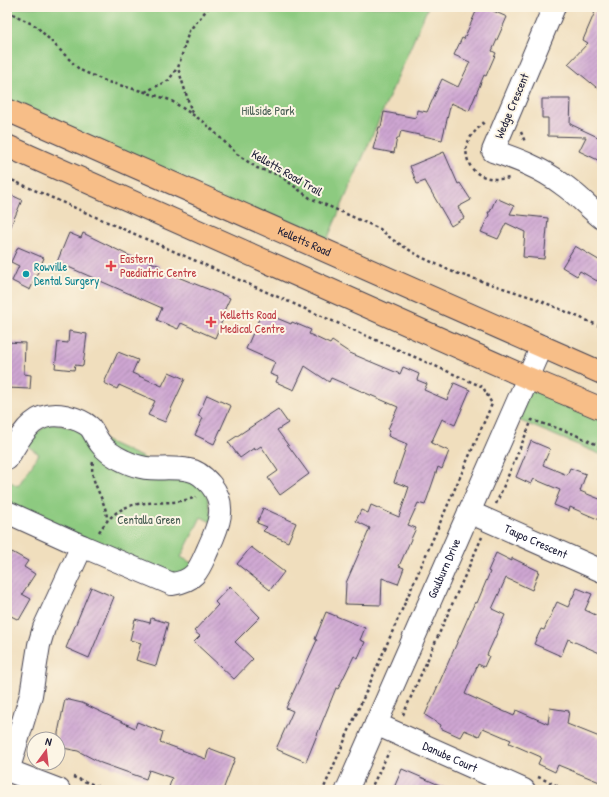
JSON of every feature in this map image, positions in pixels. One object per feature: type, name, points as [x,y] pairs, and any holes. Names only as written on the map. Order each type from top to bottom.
[{"type":"main road","name":"Kelletts Road","points":[[7,110],[602,372]]},
{"type":"main road","points":[[11,150],[191,227],[528,378],[602,409]]},
{"type":"street","name":"Wedge Crescent","points":[[554,7],[493,151],[520,160],[542,171],[562,184],[602,218]]},
{"type":"street","name":"Goulburn Drive","points":[[347,790],[542,346]]},
{"type":"street","points":[[7,458],[28,426],[34,422],[53,415],[74,418],[90,428],[100,443],[120,459],[142,468],[189,470],[205,477],[216,492],[220,504],[221,516],[218,527],[199,570],[192,577],[182,582],[172,584],[161,581],[89,541],[7,512]]},
{"type":"street","name":"Taupo Crescent","points":[[469,512],[602,571]]},
{"type":"street","points":[[59,790],[8,771],[31,695],[39,646],[44,628],[89,541]]},
{"type":"street","name":"Danube Court","points":[[376,724],[524,790]]},
{"type":"path","points":[[145,92],[169,80],[178,68],[189,31],[209,7]]},
{"type":"path","name":"Kelletts Road Trail","points":[[7,11],[36,26],[80,70],[108,82],[170,100],[193,114],[237,154],[257,168],[279,175],[310,198],[380,229],[392,240],[421,257],[453,272],[534,298],[602,327]]},
{"type":"path","points":[[178,68],[193,114]]},
{"type":"path","points":[[520,128],[527,146]]},
{"type":"path","points":[[7,178],[483,387],[492,404],[323,790]]},
{"type":"path","points":[[496,505],[532,420],[569,432],[602,447]]},
{"type":"path","points":[[95,456],[92,466],[94,478],[104,501],[107,512],[107,521]]},
{"type":"path","points":[[89,541],[107,521],[123,509],[139,503],[174,501],[200,495]]},
{"type":"path","points":[[402,718],[482,537]]},
{"type":"path","points":[[370,790],[388,751]]},
{"type":"green space","name":"Hillside Park","points":[[7,7],[428,7],[323,249],[7,110]]},
{"type":"green space","points":[[528,378],[602,409],[602,455],[511,417]]},
{"type":"green space","name":"Centalla Green","points":[[50,423],[82,430],[205,486],[213,523],[201,517],[181,557],[195,565],[178,578],[7,506],[7,480],[18,486],[39,454],[23,443]]},
{"type":"building","points":[[478,7],[484,7],[507,17],[492,51],[496,53],[486,76],[484,75],[469,111],[451,103],[442,140],[401,131],[399,138],[397,138],[394,153],[373,149],[379,127],[381,127],[384,112],[416,118],[417,110],[427,112],[442,79],[458,87],[470,62],[454,55],[462,38],[464,39]]},
{"type":"building","points":[[597,7],[602,7],[602,92],[568,64],[588,43],[583,40]]},
{"type":"building","points":[[542,99],[571,99],[570,124],[602,139],[602,162],[579,151],[586,137],[548,136],[548,118],[542,118]]},
{"type":"building","points":[[444,152],[458,184],[460,183],[471,200],[458,207],[464,218],[451,226],[425,181],[417,184],[410,166]]},
{"type":"building","points":[[7,193],[22,200],[7,235]]},
{"type":"building","points":[[496,198],[514,206],[510,214],[548,218],[544,259],[523,257],[525,232],[506,223],[498,239],[481,232],[489,215],[488,212],[490,212]]},
{"type":"building","points":[[69,233],[81,238],[83,233],[138,260],[139,257],[160,266],[158,269],[230,298],[223,313],[225,314],[215,338],[181,323],[178,329],[157,320],[162,308],[57,262]]},
{"type":"building","points":[[575,246],[602,262],[602,273],[597,281],[580,271],[577,276],[562,267]]},
{"type":"building","name":"Rowville Dental Surgery","points":[[18,247],[44,258],[30,290],[12,281],[19,266],[11,262]]},
{"type":"building","points":[[262,312],[291,324],[292,322],[311,330],[309,334],[330,344],[332,341],[350,353],[400,374],[403,367],[419,374],[417,380],[427,384],[424,390],[447,400],[454,383],[470,390],[455,425],[442,419],[431,443],[449,451],[442,469],[438,467],[425,505],[418,503],[408,525],[416,528],[399,566],[404,568],[398,584],[382,578],[381,605],[345,604],[346,583],[370,528],[356,521],[361,510],[368,513],[371,505],[399,517],[409,487],[394,482],[407,444],[388,436],[390,430],[388,429],[398,407],[331,378],[329,382],[305,366],[294,390],[276,382],[278,377],[270,374],[275,362],[246,349]]},
{"type":"building","points":[[69,331],[87,334],[83,366],[75,365],[74,370],[55,368],[58,342],[68,343]]},
{"type":"building","points":[[7,342],[25,343],[24,374],[31,375],[30,389],[7,388]]},
{"type":"building","points":[[118,352],[138,360],[132,373],[162,386],[169,372],[185,379],[165,422],[148,415],[155,401],[119,385],[117,389],[104,383]]},
{"type":"building","points":[[207,395],[231,406],[214,444],[195,435],[203,418],[198,416]]},
{"type":"building","points":[[278,409],[288,423],[277,430],[309,474],[280,495],[268,478],[278,471],[261,446],[255,450],[254,448],[240,458],[228,442]]},
{"type":"building","points":[[531,441],[550,449],[543,465],[567,475],[570,468],[586,474],[580,491],[602,500],[602,521],[570,507],[569,511],[554,505],[560,490],[534,479],[531,484],[516,477]]},
{"type":"building","points":[[263,508],[296,523],[288,542],[263,531],[267,527],[257,523]]},
{"type":"building","points":[[251,547],[284,572],[270,590],[237,564]]},
{"type":"building","points":[[12,552],[28,561],[24,567],[35,574],[22,594],[31,599],[19,620],[7,614],[7,560]]},
{"type":"building","points":[[496,553],[512,561],[512,558],[539,571],[532,590],[506,578],[492,609],[505,615],[487,655],[489,656],[484,667],[478,664],[465,694],[514,716],[516,710],[548,724],[550,708],[569,711],[567,724],[602,738],[602,783],[558,765],[555,772],[538,764],[541,757],[509,743],[511,740],[483,728],[479,736],[464,730],[460,737],[440,728],[441,725],[425,715],[475,602],[477,603]]},
{"type":"building","points":[[230,586],[260,617],[235,642],[253,659],[234,679],[194,642],[200,636],[194,631],[218,605],[215,602]]},
{"type":"building","points":[[91,587],[114,597],[89,658],[66,648]]},
{"type":"building","points":[[577,588],[592,594],[585,610],[602,618],[602,654],[568,639],[561,656],[534,644],[541,629],[544,630],[557,602],[568,607]]},
{"type":"building","points":[[326,612],[365,628],[360,640],[365,642],[358,658],[354,656],[338,689],[336,688],[306,762],[276,749],[293,711],[286,708],[317,640],[315,639]]},
{"type":"building","points":[[151,618],[168,623],[156,666],[136,660],[141,643],[130,640],[135,619],[150,623]]},
{"type":"building","points":[[65,699],[82,703],[135,728],[137,722],[163,732],[160,742],[206,759],[209,748],[235,758],[223,790],[168,790],[172,778],[149,770],[146,779],[101,763],[78,751],[66,749],[66,731],[58,731]]},
{"type":"building","points":[[402,769],[451,790],[393,790]]},
{"type":"place","name":"Eastern Paediatric Centre","points":[[111,266]]},
{"type":"place","name":"Rowville Dental Surgery","points":[[26,274]]},
{"type":"place","name":"Kelletts Road Medical Centre","points":[[211,322]]}]
